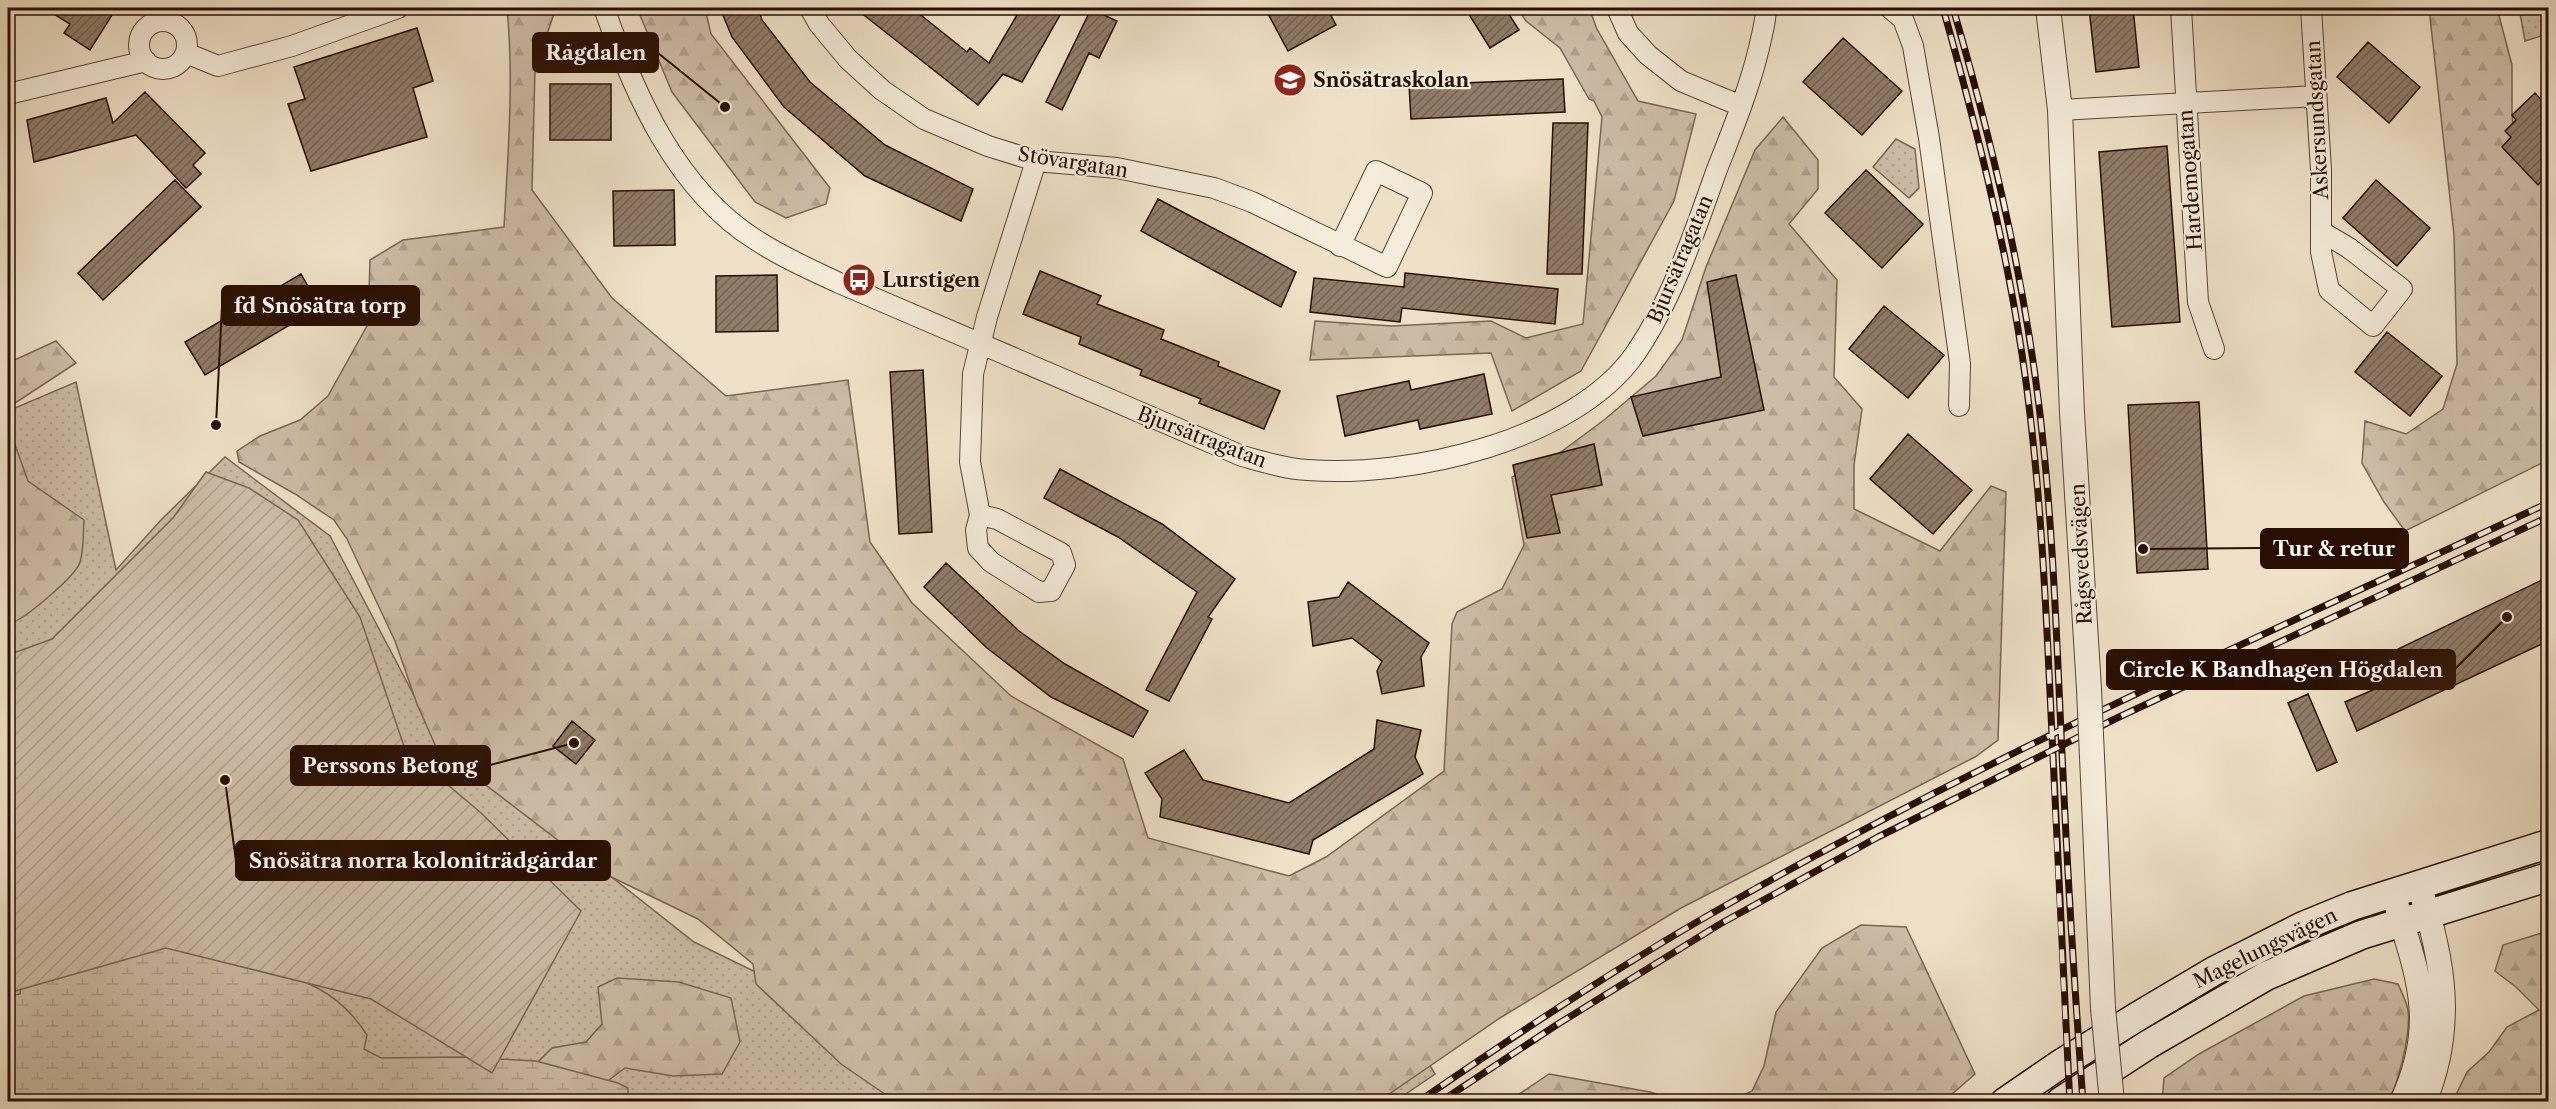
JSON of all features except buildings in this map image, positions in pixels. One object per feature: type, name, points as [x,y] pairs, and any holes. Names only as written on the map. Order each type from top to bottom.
[{"type":"main road","name":"Magelungsvägen","points":[[2005,1101],[2059,1065],[2214,971],[2302,926],[2406,889],[2548,844]]},
{"type":"main road","name":"Magelungsvägen","points":[[2060,1101],[2149,1044],[2266,976],[2349,940],[2548,877]]},
{"type":"street","points":[[186,53],[218,66],[292,46],[398,8]]},
{"type":"street","name":"Bjursätragatan","points":[[603,8],[630,74],[670,151],[693,183],[720,212],[754,239],[795,263],[1242,456],[1287,468],[1355,471],[1404,466],[1520,437],[1556,420],[1616,376],[1634,354],[1662,309],[1754,70],[1766,18],[1766,8]]},
{"type":"street","name":"Stövargatan","points":[[810,8],[819,24],[848,59],[882,90],[924,119],[988,146],[1036,160],[1117,168],[1214,188],[1252,201],[1340,246],[1387,267],[1422,193],[1376,171],[1340,246]]},
{"type":"street","points":[[1617,8],[1628,33],[1648,55],[1681,81],[1741,106]]},
{"type":"street","points":[[1890,8],[1903,19],[1913,46],[1917,68],[1960,363],[1959,406]]},
{"type":"street","name":"Rågsvedsvägen","points":[[2048,8],[2060,110],[2072,413],[2089,690],[2103,1008],[2112,1101]]},
{"type":"street","name":"Hardemogatan","points":[[2181,8],[2198,302],[2214,349]]},
{"type":"street","name":"Askersundsgatan","points":[[2311,8],[2322,232],[2321,252],[2329,290],[2373,326],[2402,288],[2349,248],[2322,232]]},
{"type":"street","points":[[160,21],[168,21],[180,28],[187,39],[186,53],[182,60],[168,69],[152,66],[146,61],[142,55],[140,41],[146,28],[160,21]]},
{"type":"street","points":[[8,94],[146,61]]},
{"type":"street","points":[[2060,110],[2316,96]]},
{"type":"street","points":[[980,515],[997,519],[1061,553],[1065,565],[1051,591],[1039,592],[991,562],[978,548],[976,530],[980,515],[970,462],[974,374],[987,317],[1036,160]]},
{"type":"street","points":[[2406,889],[2428,914],[2443,986],[2444,1025],[2434,1077],[2424,1101]]},
{"type":"street","points":[[2402,1101],[2415,1068],[2420,1047],[2422,1008],[2412,951],[2402,924],[2406,889]]},
{"type":"green space","points":[[507,8],[556,8],[535,69],[532,190],[612,298],[726,396],[848,380],[870,542],[912,603],[1011,696],[1123,759],[1148,838],[1289,876],[1326,857],[1444,771],[1452,624],[1457,612],[1502,589],[1524,545],[1512,477],[1546,463],[1604,420],[1656,376],[1682,340],[1706,267],[1755,150],[1783,117],[1818,160],[1818,189],[1789,224],[1837,280],[1834,377],[1862,409],[1854,465],[1854,509],[1940,551],[1991,486],[2006,492],[1998,740],[1975,757],[1681,908],[1500,1018],[1379,1101],[895,1101],[841,1064],[756,984],[753,964],[698,919],[597,870],[436,747],[417,704],[395,641],[347,539],[334,520],[295,494],[239,462],[237,451],[260,436],[300,420],[328,396],[368,324],[370,260],[403,240],[504,227],[510,90]]},
{"type":"green space","points":[[637,8],[705,8],[711,34],[830,188],[826,204],[786,218],[755,202],[672,92]]},
{"type":"green space","points":[[1517,8],[1589,8],[1597,29],[1638,101],[1696,114],[1674,201],[1581,371],[1512,411],[1491,353],[1310,360],[1315,321],[1392,326],[1491,321],[1526,338],[1583,324],[1602,117],[1560,48],[1526,21]]},
{"type":"green space","points":[[2429,8],[2497,8],[2512,65],[2512,116],[2517,153],[2548,182],[2548,460],[2405,531],[2384,502],[2362,463],[2365,421],[2406,434],[2443,409],[2457,364],[2454,235]]},
{"type":"green space","points":[[2519,8],[2548,8],[2548,34],[2525,41]]},
{"type":"green space","points":[[1896,139],[1915,149],[1919,188],[1909,198],[1873,167]]},
{"type":"green space","points":[[56,341],[76,363],[12,405],[8,415],[8,363]]},
{"type":"green space","points":[[76,382],[116,570],[160,521],[225,457],[330,536],[437,739],[694,942],[901,1043],[1324,884],[1435,1074],[1394,1102],[8,1101],[8,411]]},
{"type":"green space","points":[[8,425],[28,481],[84,520],[82,552],[76,569],[36,607],[8,624]]},
{"type":"green space","points":[[206,472],[249,488],[298,520],[360,617],[405,749],[480,812],[581,911],[492,1073],[371,999],[166,948],[8,993],[8,655],[52,639],[173,518]]},
{"type":"green space","points":[[1861,925],[1906,927],[1975,1074],[1944,1101],[1732,1101],[1752,1091],[1764,1066],[1776,1012],[1822,948]]},
{"type":"green space","points":[[2548,931],[2548,1101],[2453,1101],[2467,1072],[2489,1052],[2507,1027],[2539,1010],[2516,987],[2495,971],[2503,945]]},
{"type":"green space","points":[[169,943],[285,975],[316,987],[330,995],[355,1019],[367,1035],[364,1049],[381,1058],[462,1057],[536,1061],[618,1083],[628,1088],[628,1101],[8,1101],[8,996],[20,994],[21,986]]},
{"type":"green space","points":[[617,978],[679,982],[731,998],[740,1042],[722,1074],[673,1076],[625,1068],[605,1083],[537,1063],[552,1048],[586,1042],[602,1024],[598,987]]},
{"type":"green space","points":[[2374,979],[2398,984],[2408,1015],[2404,1054],[2388,1101],[2162,1102],[2164,1078],[2199,1054],[2304,996]]},
{"type":"green space","points":[[1549,1074],[1650,1092],[1677,1101],[1509,1101]]},
{"type":"railway","points":[[1943,8],[1998,223],[2015,310],[2034,449],[2045,592],[2070,1102]]},
{"type":"railway","points":[[1953,8],[1981,108],[2016,260],[2040,414],[2052,549],[2069,897],[2083,1102]]},
{"type":"railway","points":[[1418,1102],[1602,979],[1716,911],[1817,855],[2128,698],[2548,503]]},
{"type":"railway","points":[[1440,1102],[1558,1024],[1720,924],[1878,837],[2119,717],[2548,517]]},
{"type":"place","name":"Snösätraskolan","points":[[1290,80]]},
{"type":"place","name":"Rågdalen","points":[[725,107]]},
{"type":"place","name":"Lurstigen","points":[[859,280]]},
{"type":"place","name":"fd Snösätra torp","points":[[216,425]]},
{"type":"place","name":"Tur & retur","points":[[2143,549]]},
{"type":"place","name":"Circle K Bandhagen Högdalen","points":[[2507,617]]},
{"type":"place","name":"Perssons Betong","points":[[574,743]]},
{"type":"place","name":"Snösätra norra koloniträdgårdar","points":[[225,780]]}]
